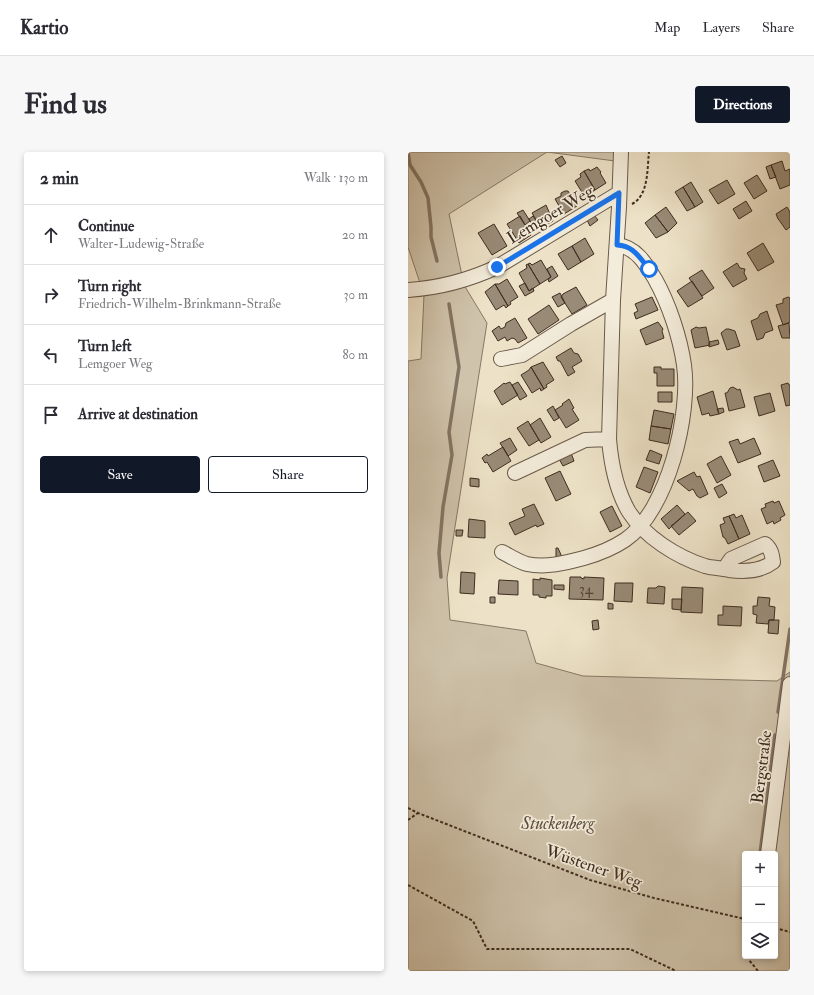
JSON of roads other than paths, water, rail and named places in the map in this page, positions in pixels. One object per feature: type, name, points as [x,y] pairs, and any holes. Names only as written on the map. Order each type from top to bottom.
[{"type":"street","points":[[621,152],[617,245],[612,300],[609,439],[610,457],[618,486],[629,511],[641,526],[663,545],[684,557],[706,566],[724,569]]},
{"type":"street","name":"Lemgoer Weg","points":[[408,290],[433,288],[459,282],[476,276],[497,267],[619,200]]},
{"type":"street","points":[[502,552],[526,563],[545,566],[566,563],[589,556],[611,548],[626,540],[641,526],[656,503],[673,460],[681,432],[685,396],[685,366],[670,312],[660,288],[649,269],[633,250],[625,246],[617,245]]},
{"type":"street","points":[[501,359],[522,355],[612,300]]},
{"type":"street","points":[[515,473],[585,440],[609,439]]},
{"type":"street","name":"Bergstraße","points":[[768,851],[790,684]]},
{"type":"waterway","points":[[408,152],[410,165],[421,182],[428,198],[431,237],[437,261]]},
{"type":"waterway","points":[[441,577],[439,553],[443,507],[452,455],[449,432],[459,367],[449,304]]},
{"type":"waterway","points":[[778,712],[790,629]]},
{"type":"waterway","points":[[760,851],[775,735]]},
{"type":"park label","name":"Stuckenberg","points":[[558,823]]}]
